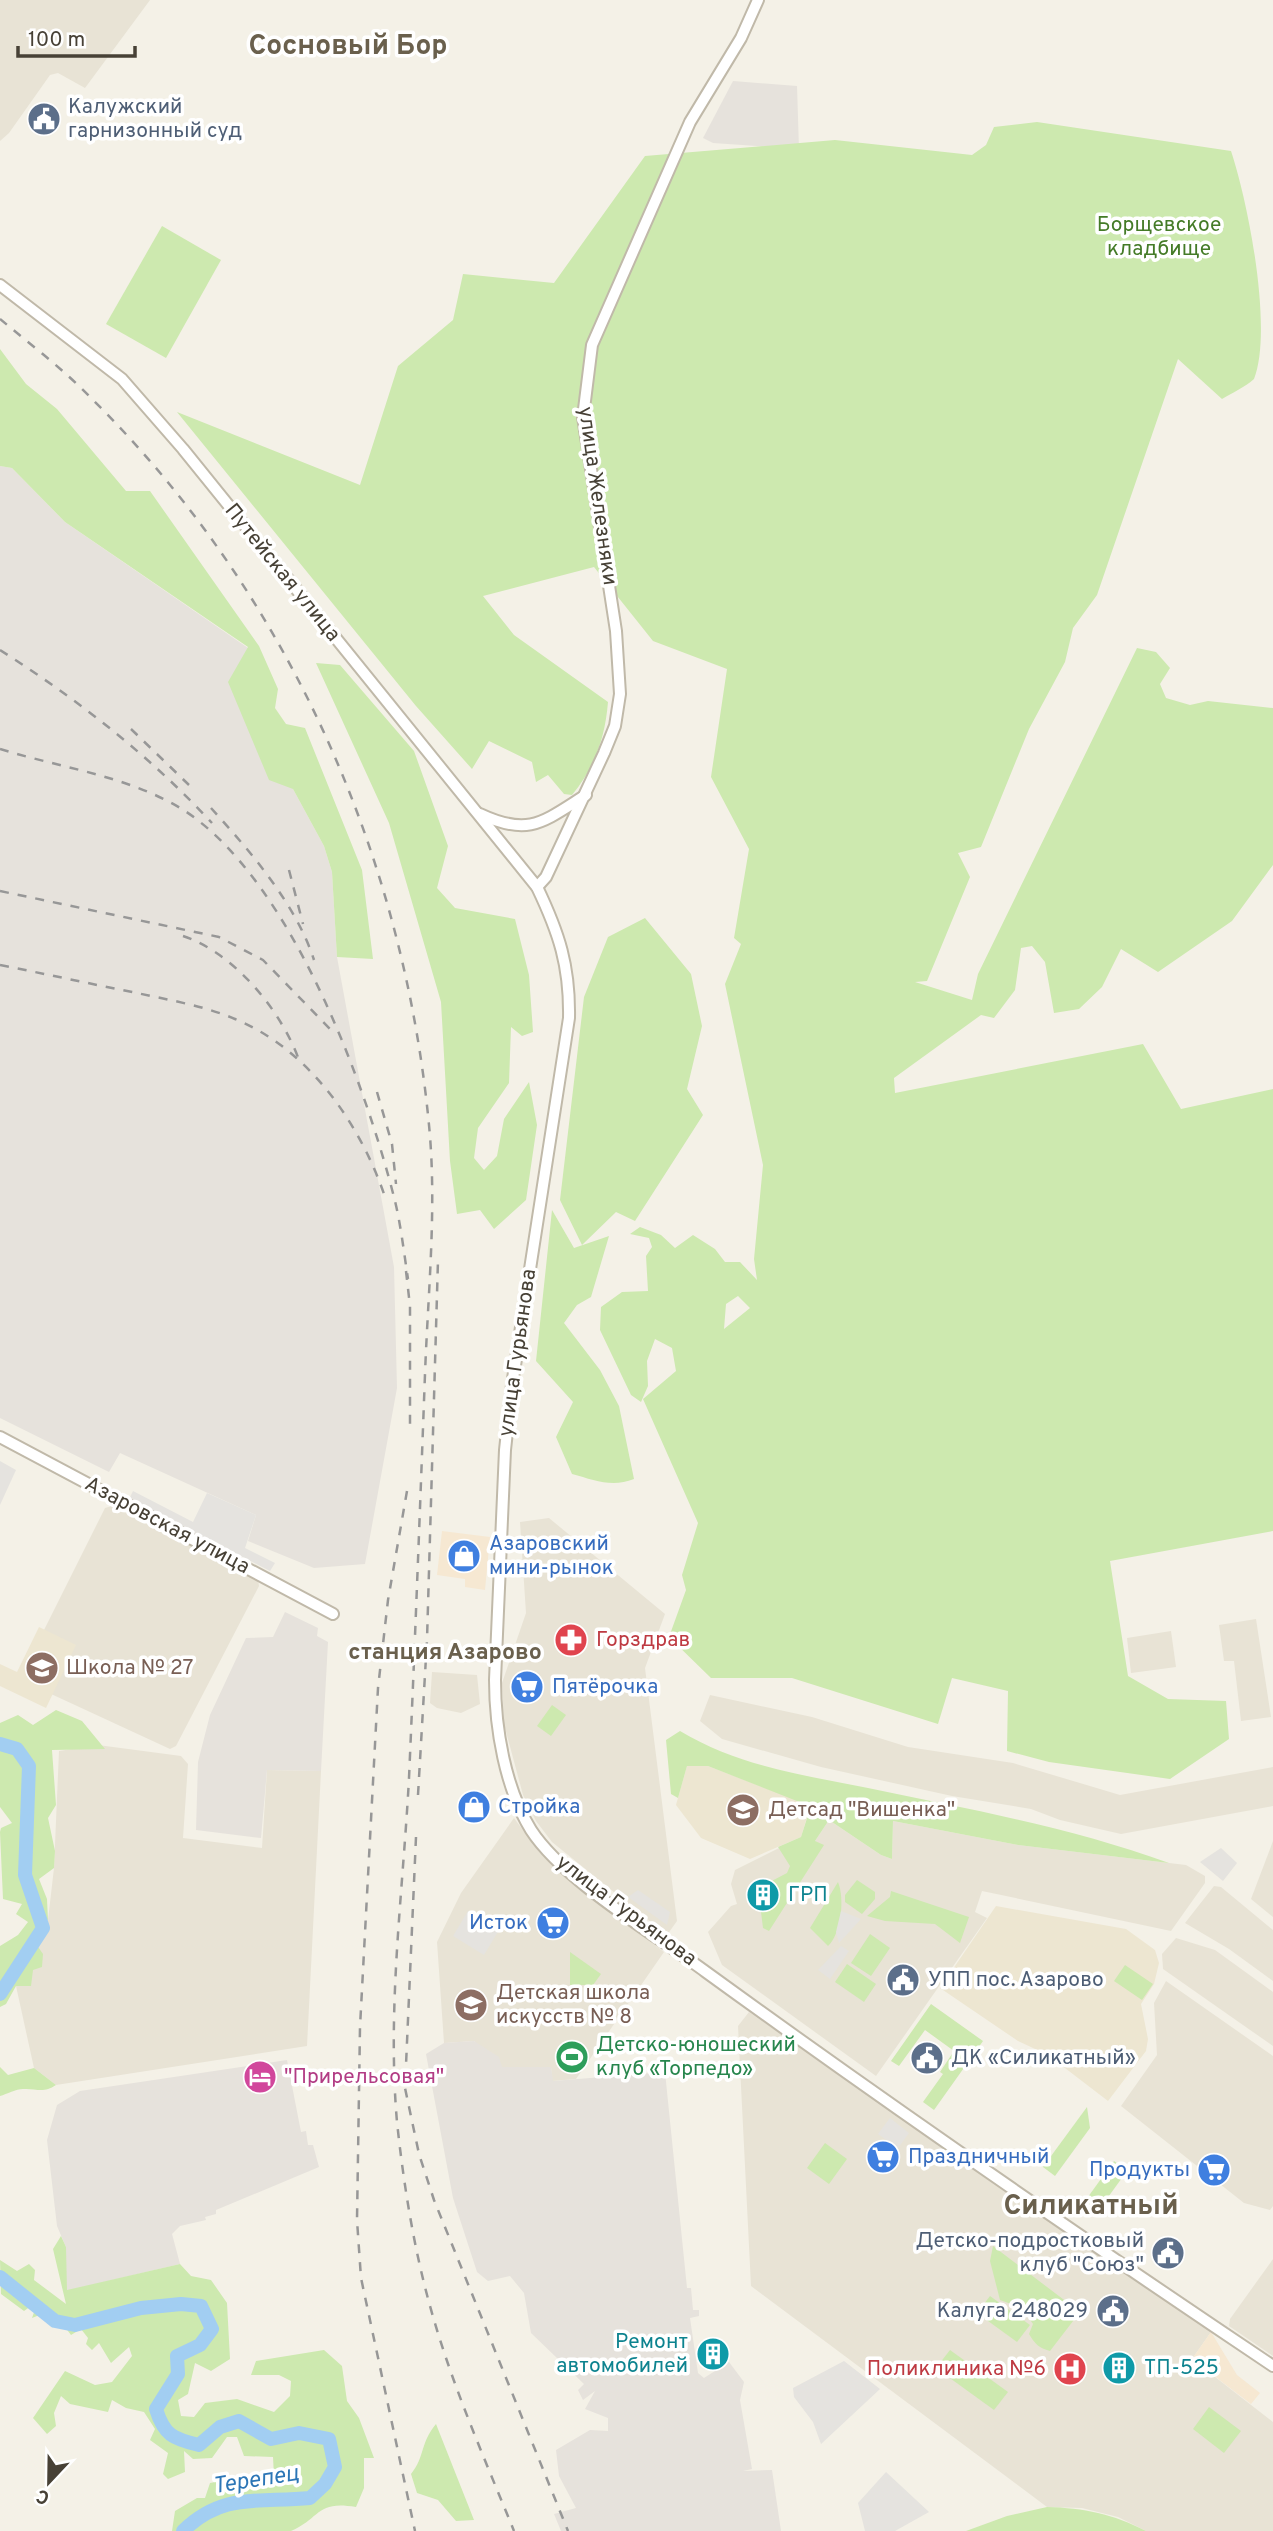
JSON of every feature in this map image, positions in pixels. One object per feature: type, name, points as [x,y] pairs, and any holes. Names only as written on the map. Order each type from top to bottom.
[{"type":"street","name":"улица Железняки","points":[[537,887],[586,795],[615,726],[620,694],[616,631],[583,417],[587,365],[592,345],[690,122],[741,38],[758,0]]},
{"type":"street","name":"Путейская улица","points":[[0,285],[122,379],[183,449],[537,887]]},
{"type":"street","points":[[474,812],[503,825],[530,826],[586,795]]},
{"type":"street","name":"улица Гурьянова","points":[[537,887],[556,926],[569,980],[569,1018],[512,1385],[505,1450],[495,1703],[519,1807],[548,1850],[591,1889],[891,2103],[1273,2366]]},
{"type":"street","name":"Азаровская улица","points":[[0,1437],[333,1614]]},
{"type":"shaded area","points":[[0,0],[150,0],[85,88],[58,73],[50,75],[9,133],[0,141]]},
{"type":"shaded area","points":[[733,81],[797,86],[799,149],[713,143],[703,138]]},
{"type":"shaded area","points":[[0,466],[12,468],[65,522],[248,648],[293,789],[324,846],[332,872],[337,957],[394,1267],[397,1388],[365,1564],[314,1568],[248,1541],[256,1515],[120,1453],[109,1472],[0,1418]]},
{"type":"shaded area","points":[[0,1461],[16,1470],[0,1505]]},
{"type":"shaded area","points":[[133,1491],[193,1522],[207,1493],[256,1515],[245,1548],[275,1563],[270,1571],[129,1499]]},
{"type":"shaded area","points":[[112,1506],[258,1580],[259,1586],[176,1746],[170,1749],[23,1681],[23,1672],[105,1508]]},
{"type":"shaded area","points":[[549,1518],[665,1614],[645,1668],[677,1921],[667,1935],[552,1842],[536,1821],[523,1795],[504,1724],[502,1683],[526,1613],[520,1522]]},
{"type":"shaded area","name":"Азаровский мини-рынок","points":[[442,1531],[490,1537],[485,1590],[465,1587],[465,1579],[437,1575]]},
{"type":"shaded area","points":[[285,1612],[318,1628],[317,1636],[328,1642],[321,1771],[267,1770],[261,1838],[196,1830],[198,1762],[210,1715],[246,1638],[273,1637]]},
{"type":"shaded area","points":[[1256,1619],[1271,1717],[1241,1721],[1234,1661],[1224,1661],[1219,1625]]},
{"type":"shaded area","name":"Школа № 27","points":[[39,1627],[76,1645],[46,1708],[0,1686],[0,1664],[17,1672]]},
{"type":"shaded area","points":[[1171,1631],[1176,1667],[1131,1673],[1127,1638]]},
{"type":"shaded area","points":[[432,1672],[477,1675],[480,1704],[461,1713],[437,1708],[430,1703]]},
{"type":"shaded area","points":[[710,1695],[812,1717],[908,1747],[1013,1763],[1120,1795],[1273,1767],[1273,1806],[1121,1834],[1060,1820],[1031,1809],[952,1796],[821,1767],[722,1739],[700,1721]]},
{"type":"shaded area","points":[[98,1745],[181,1756],[188,1764],[183,1838],[262,1848],[267,1770],[321,1771],[307,2046],[56,2085],[34,2068],[16,1986],[48,1920],[54,1868],[59,1751]]},
{"type":"shaded area","name":"Детсад \"Вишенка\"","points":[[687,1766],[708,1766],[807,1804],[808,1814],[801,1837],[750,1859],[701,1838],[676,1805]]},
{"type":"shaded area","points":[[514,1818],[540,1853],[565,1877],[664,1952],[576,2079],[552,2081],[551,2067],[501,2067],[474,2041],[444,2043],[437,1942],[461,1893]]},
{"type":"shaded area","points":[[829,1820],[881,1855],[892,1859],[893,1821],[1018,1845],[1186,1865],[1205,1876],[1205,1883],[1171,1931],[982,1891],[975,1912],[987,1918],[876,2076],[722,1965],[708,1932],[731,1906],[737,1904],[731,1884],[735,1870],[779,1848],[784,1855],[815,1841]]},
{"type":"shaded area","points":[[1273,1841],[1273,1917],[1251,1899]]},
{"type":"shaded area","points":[[1221,1848],[1237,1863],[1223,1881],[1200,1862]]},
{"type":"shaded area","points":[[1214,1886],[1221,1887],[1273,1930],[1273,1981],[1229,1949],[1185,1923]]},
{"type":"shaded area","points":[[638,1890],[670,1912],[667,1925],[628,1897]]},
{"type":"shaded area","points":[[996,1906],[1126,1929],[1155,1950],[1159,1963],[1154,1984],[1141,2004],[1148,2039],[1146,2051],[1108,2101],[1048,2055],[1018,2041],[940,1988]]},
{"type":"shaded area","points":[[468,1911],[499,1930],[484,1955],[453,1936]]},
{"type":"shaded area","points":[[841,1911],[861,1919],[839,1943],[836,1932]]},
{"type":"shaded area","points":[[1176,1938],[1215,1950],[1273,1992],[1273,2046],[1163,1969],[1162,1954]]},
{"type":"shaded area","points":[[841,1946],[849,1951],[830,1979],[818,1970]]},
{"type":"shaded area","points":[[1166,1981],[1273,2056],[1273,2206],[1270,2210],[1244,2203],[1121,2106],[1157,2055],[1154,2003]]},
{"type":"shaded area","points":[[749,2012],[1211,2332],[1192,2359],[1273,2422],[1273,2531],[1146,2531],[1118,2517],[1082,2508],[1047,2507],[751,2286],[738,2026]]},
{"type":"shaded area","points":[[474,2041],[499,2057],[502,2067],[551,2067],[553,2081],[665,2072],[687,2288],[691,2288],[693,2310],[699,2310],[699,2316],[690,2318],[698,2373],[704,2378],[729,2362],[744,2382],[740,2400],[752,2469],[743,2471],[772,2470],[781,2531],[561,2531],[554,2514],[576,2508],[559,2476],[556,2450],[590,2430],[608,2431],[608,2418],[585,2409],[595,2391],[583,2400],[578,2390],[584,2384],[531,2333],[524,2293],[510,2276],[488,2281],[477,2272],[453,2198],[426,2054],[444,2043]]},
{"type":"shaded area","points":[[287,2060],[301,2132],[306,2131],[308,2145],[313,2145],[319,2167],[216,2210],[216,2214],[205,2217],[206,2220],[180,2226],[172,2234],[180,2264],[66,2291],[66,2247],[57,2226],[47,2140],[57,2105],[80,2091]]},
{"type":"shaded area","points":[[890,2118],[909,2133],[898,2148],[878,2134]]},
{"type":"shaded area","points":[[1273,2259],[1273,2356],[1229,2326],[1230,2319]]},
{"type":"shaded area","points":[[1211,2332],[1237,2375],[1260,2393],[1251,2404],[1192,2359]]},
{"type":"shaded area","points":[[844,2361],[880,2389],[821,2444],[813,2422],[794,2397],[793,2388]]},
{"type":"shaded area","points":[[886,2472],[929,2512],[895,2531],[865,2531],[858,2503]]},
{"type":"green space","name":"Борщевское кладбище","points":[[1037,122],[1231,151],[1245,203],[1260,300],[1259,358],[1254,379],[1243,387],[1222,399],[1178,359],[1097,595],[1073,628],[1065,662],[1029,729],[981,847],[958,853],[970,877],[927,981],[915,982],[972,1000],[978,974],[1137,648],[1156,652],[1170,668],[1160,684],[1166,698],[1190,705],[1208,701],[1273,708],[1273,865],[1232,921],[1158,972],[1121,949],[1102,987],[1079,1009],[1054,1013],[1045,962],[1032,946],[1021,948],[1015,990],[994,1018],[981,1015],[894,1078],[895,1093],[1143,1044],[1181,1109],[1273,1089],[1273,1531],[1110,1561],[1128,1676],[1168,1699],[1226,1701],[1229,1739],[1170,1779],[1049,1762],[1007,1751],[1008,1691],[952,1678],[938,1724],[792,1678],[711,1678],[669,1637],[686,1590],[682,1575],[698,1523],[643,1399],[676,1371],[672,1348],[655,1339],[647,1361],[648,1386],[641,1402],[631,1395],[600,1330],[601,1307],[622,1292],[648,1291],[646,1256],[652,1247],[649,1238],[630,1234],[640,1227],[661,1235],[675,1248],[693,1235],[715,1249],[725,1262],[740,1262],[757,1280],[754,1259],[763,1165],[725,984],[741,944],[734,938],[749,849],[711,777],[727,669],[653,641],[594,567],[483,596],[514,635],[608,702],[597,751],[587,774],[572,795],[564,794],[548,775],[536,782],[532,762],[489,741],[472,769],[416,706],[177,412],[360,485],[398,366],[453,320],[463,274],[554,283],[645,156],[835,140],[972,155],[986,145],[994,127]],"holes":[[[738,1296],[750,1308],[724,1329],[726,1304]]]},
{"type":"green space","points":[[162,226],[221,260],[166,358],[106,324]]},
{"type":"green space","points":[[0,349],[26,384],[57,409],[126,491],[150,491],[259,646],[278,689],[275,708],[286,724],[305,728],[362,870],[373,959],[337,957],[332,872],[324,846],[293,789],[269,780],[228,682],[248,647],[65,522],[12,468],[0,466]]},
{"type":"green space","points":[[316,663],[340,665],[414,751],[448,846],[437,888],[455,908],[515,919],[529,975],[533,1032],[522,1036],[511,1027],[509,1083],[478,1128],[474,1158],[484,1170],[497,1156],[504,1119],[529,1082],[537,1125],[526,1200],[494,1229],[480,1210],[457,1214],[450,1161],[441,1002],[389,823]]},
{"type":"green space","points":[[645,918],[691,974],[702,1026],[687,1089],[703,1115],[635,1221],[616,1212],[582,1245],[560,1200],[584,997],[608,937]]},
{"type":"green space","points":[[552,1210],[574,1248],[609,1236],[591,1297],[577,1305],[564,1323],[600,1370],[619,1406],[634,1479],[626,1482],[603,1482],[572,1474],[556,1437],[573,1402],[536,1361]]},
{"type":"green space","points":[[552,1705],[566,1715],[551,1736],[537,1726]]},
{"type":"green space","points":[[56,1710],[82,1721],[105,1749],[52,1750],[56,1805],[48,1818],[55,1851],[54,1868],[39,1879],[47,1899],[48,1920],[35,1915],[37,1927],[31,1937],[43,1954],[42,1967],[33,1970],[31,1986],[16,1986],[6,2004],[0,2007],[0,1946],[18,1935],[28,1922],[16,1914],[22,1904],[3,1899],[0,1832],[1,1828],[12,1823],[0,1807],[0,1723],[18,1715],[33,1725]]},
{"type":"green space","points":[[680,1731],[725,1753],[771,1768],[1020,1820],[1096,1839],[1169,1863],[1018,1845],[893,1821],[892,1859],[881,1855],[829,1820],[815,1841],[824,1845],[769,1931],[763,1928],[761,1912],[768,1893],[764,1885],[787,1873],[790,1866],[778,1847],[801,1837],[808,1815],[807,1805],[708,1766],[687,1766],[678,1798],[671,1794],[666,1740]]},
{"type":"green space","points":[[857,1880],[875,1892],[875,1899],[862,1914],[845,1902],[845,1895]]},
{"type":"green space","points":[[838,1882],[841,1897],[839,1925],[828,1946],[810,1928]]},
{"type":"green space","points":[[891,1891],[969,1917],[960,1943],[935,1924],[885,1921],[867,1916],[890,1897]]},
{"type":"green space","points":[[870,1934],[890,1948],[871,1976],[851,1963]]},
{"type":"green space","points":[[570,1952],[601,1974],[593,1985],[570,1985]]},
{"type":"green space","points":[[847,1964],[876,1984],[864,2002],[835,1982]]},
{"type":"green space","points":[[1125,1965],[1153,1984],[1142,2000],[1114,1981]]},
{"type":"green space","points":[[931,2004],[983,2041],[934,2110],[923,2102],[943,2074],[940,2072],[954,2051],[925,2030],[899,2066],[891,2061]]},
{"type":"green space","points":[[0,2067],[8,2075],[34,2068],[56,2085],[43,2090],[20,2089],[0,2096]]},
{"type":"green space","points":[[1087,2107],[1090,2128],[1055,2176],[1043,2167]]},
{"type":"green space","points":[[825,2143],[847,2159],[829,2184],[807,2168]]},
{"type":"green space","points":[[1114,2161],[1127,2171],[1098,2211],[1085,2201]]},
{"type":"green space","points":[[61,2236],[66,2247],[67,2290],[180,2264],[191,2276],[211,2280],[227,2303],[230,2359],[211,2371],[195,2363],[188,2394],[178,2400],[181,2416],[194,2417],[205,2403],[237,2399],[274,2412],[290,2396],[291,2381],[279,2375],[251,2375],[256,2361],[324,2350],[342,2366],[347,2401],[359,2418],[374,2458],[364,2458],[364,2488],[356,2507],[343,2505],[326,2508],[291,2531],[172,2531],[175,2511],[197,2498],[205,2498],[210,2483],[231,2479],[243,2487],[252,2477],[274,2477],[273,2457],[244,2456],[237,2437],[227,2437],[212,2458],[193,2459],[184,2451],[185,2472],[168,2479],[163,2474],[168,2453],[150,2440],[155,2429],[144,2412],[126,2408],[112,2400],[108,2412],[70,2404],[61,2396],[54,2413],[56,2426],[47,2434],[33,2418],[65,2371],[95,2385],[112,2382],[132,2356],[129,2347],[111,2363],[99,2343],[92,2350],[86,2344],[88,2338],[81,2329],[71,2335],[52,2310],[32,2318],[38,2301],[24,2311],[1,2294],[0,2260],[17,2271],[29,2264],[35,2270],[34,2280],[66,2304],[53,2249]]},
{"type":"green space","points":[[993,2246],[1080,2312],[1050,2351],[1035,2343],[1029,2334],[1033,2324],[1022,2308],[1000,2300],[990,2261]]},
{"type":"green space","points":[[990,2296],[1030,2325],[1017,2342],[977,2313]]},
{"type":"green space","points":[[950,2350],[1008,2392],[994,2410],[936,2368]]},
{"type":"green space","points":[[1209,2407],[1241,2431],[1224,2453],[1193,2429]]},
{"type":"green space","points":[[436,2424],[474,2520],[456,2521],[438,2500],[417,2493],[411,2474],[419,2462],[427,2437]]},
{"type":"green space","points":[[1047,2507],[1098,2513],[1146,2531],[966,2531],[1007,2516]]},
{"type":"waterway","name":"Терепец","points":[[0,1744],[17,1749],[29,1766],[25,1875],[43,1928],[0,1994]]},
{"type":"waterway","name":"Терепец","points":[[0,2277],[55,2321],[75,2325],[141,2308],[181,2304],[201,2306],[212,2329],[200,2345],[177,2356],[178,2374],[156,2409],[162,2425],[176,2438],[199,2445],[220,2427],[239,2421],[271,2439],[299,2433],[329,2439],[335,2467],[325,2484],[310,2498],[258,2500],[227,2505],[213,2510],[183,2531]]},
{"type":"railway","points":[[0,319],[90,397],[160,472],[222,554],[277,640],[323,731],[362,826],[393,923],[415,1023],[429,1125],[432,1187],[409,1778],[395,1993],[394,2079],[397,2122],[411,2222],[434,2320],[461,2400],[514,2531]]},
{"type":"railway","points":[[0,650],[57,688],[112,730],[164,775],[212,823]]},
{"type":"railway","points":[[131,729],[189,785]]},
{"type":"railway","points":[[0,749],[118,781],[164,799],[185,811],[223,843],[258,885],[290,934],[343,1044],[382,1153],[401,1230],[408,1279]]},
{"type":"railway","points":[[211,808],[256,860],[284,899],[314,960]]},
{"type":"railway","points":[[289,870],[303,924]]},
{"type":"railway","points":[[0,891],[219,937],[263,960],[331,1030]]},
{"type":"railway","points":[[183,936],[220,956],[253,986],[280,1022],[299,1060]]},
{"type":"railway","points":[[0,965],[199,1007],[223,1014],[261,1032],[286,1049],[328,1091],[360,1140],[384,1194]]},
{"type":"railway","points":[[377,1092],[392,1144],[396,1184]]},
{"type":"railway","points":[[418,1795],[427,1640],[438,1260]]},
{"type":"railway","points":[[406,1271],[410,1306],[410,1432]]},
{"type":"railway","points":[[407,1491],[388,1600],[378,1688],[360,2027],[357,2220],[361,2278],[415,2531]]},
{"type":"railway","points":[[416,1837],[405,2088],[419,2154],[434,2200],[568,2531]]},
{"type":"place","name":"Калужский гарнизонный суд","points":[[44,119]]},
{"type":"place","name":"Азаровский мини-рынок","points":[[464,1556]]},
{"type":"place","name":"Горздрав","points":[[571,1640]]},
{"type":"place","name":"Школа № 27","points":[[42,1668]]},
{"type":"place","name":"Пятёрочка","points":[[527,1687]]},
{"type":"place","name":"Стройка","points":[[474,1807]]},
{"type":"place","name":"Детсад \"Вишенка\"","points":[[743,1810]]},
{"type":"place","name":"ГРП","points":[[763,1895]]},
{"type":"place","name":"Исток","points":[[553,1923]]},
{"type":"place","name":"УПП пос. Азарово","points":[[903,1980]]},
{"type":"place","name":"Детская школа искусств № 8","points":[[471,2005]]},
{"type":"place","name":"Детско-юношеский клуб «Торпедо»","points":[[572,2057]]},
{"type":"place","name":"ДК «Силикатный»","points":[[927,2058]]},
{"type":"place","name":"\"Прирельсовая\"","points":[[260,2077]]},
{"type":"place","name":"Праздничный","points":[[883,2157]]},
{"type":"place","name":"Продукты","points":[[1214,2170]]},
{"type":"place","name":"Детско-подростковый клуб \"Союз\"","points":[[1168,2253]]},
{"type":"place","name":"Калуга 248029","points":[[1113,2311]]},
{"type":"place","name":"Ремонт автомобилей","points":[[713,2354]]},
{"type":"place","name":"ТП-525","points":[[1119,2368]]},
{"type":"place","name":"Поликлиника №6","points":[[1070,2369]]},
{"type":"district","name":"Сосновый Бор","points":[[348,47]]},
{"type":"district","name":"станция Азарово","points":[[445,1653]]},
{"type":"district","name":"Силикатный","points":[[1091,2207]]}]
